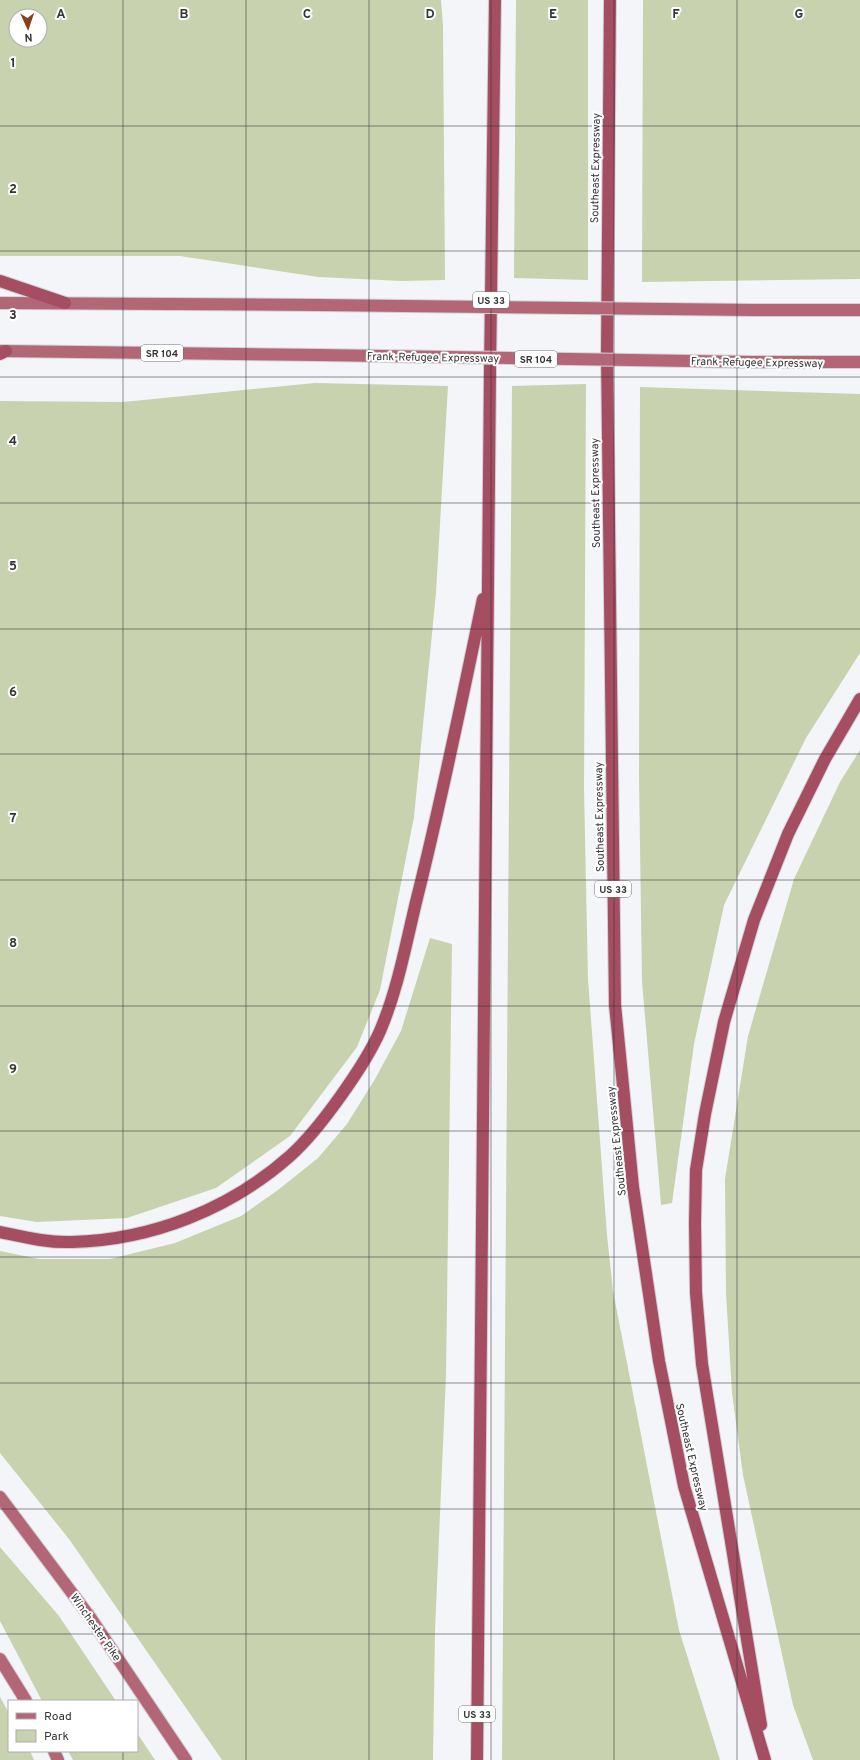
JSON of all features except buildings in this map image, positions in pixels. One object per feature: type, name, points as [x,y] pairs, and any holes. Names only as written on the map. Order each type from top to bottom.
[{"type":"highway","points":[[488,0],[496,29]]},
{"type":"highway","name":"US 33","points":[[477,1760],[488,572],[496,0]]},
{"type":"highway","name":"Southeast Expressway","points":[[610,0],[607,355],[615,1005],[633,1187],[659,1361],[684,1486],[766,1760]]},
{"type":"highway","points":[[0,281],[65,303]]},
{"type":"highway","points":[[0,1232],[38,1239],[70,1242],[102,1240],[146,1232],[180,1222],[216,1206],[268,1174],[290,1156],[307,1139],[330,1111],[352,1081],[369,1053],[380,1032],[395,990],[435,827],[488,572]]},
{"type":"highway","points":[[766,1760],[702,1364],[696,1293],[696,1170],[705,1114],[724,1022],[754,920],[788,834],[825,759],[858,704]]},
{"type":"main road","points":[[0,303],[860,310]]},
{"type":"main road","name":"Frank-Refugee Expressway","points":[[2,352],[318,355],[753,362],[860,362]]},
{"type":"main road","name":"Winchester Pike","points":[[0,1497],[90,1617],[186,1760]]},
{"type":"main road","points":[[0,1660],[25,1700]]},
{"type":"green space","points":[[0,0],[441,0],[443,26],[445,280],[402,281],[318,277],[180,256],[0,256]]},
{"type":"green space","points":[[516,0],[588,0],[588,280],[514,278]]},
{"type":"green space","points":[[643,0],[860,0],[860,279],[642,282]]},
{"type":"green space","points":[[315,383],[448,386],[436,593],[414,817],[380,990],[357,1047],[290,1136],[216,1188],[127,1218],[37,1222],[0,1216],[0,401],[123,402]]},
{"type":"green space","points":[[586,384],[584,789],[588,979],[607,1235],[613,1291],[679,1630],[720,1760],[502,1760],[512,386]]},
{"type":"green space","points":[[640,387],[860,394],[860,653],[806,738],[724,905],[694,1044],[672,1203],[661,1205],[642,981],[639,777]]},
{"type":"green space","points":[[860,750],[860,1760],[813,1760],[793,1705],[743,1475],[732,1393],[726,1293],[725,1179],[748,1036],[794,879],[840,782]]},
{"type":"green space","points":[[430,938],[452,944],[446,1375],[435,1631],[433,1760],[222,1760],[69,1539],[0,1453],[0,1251],[39,1259],[110,1259],[175,1243],[241,1216],[278,1190],[318,1158],[347,1124],[375,1079],[401,1031]]},
{"type":"green space","points":[[0,1547],[59,1616],[115,1700],[41,1700],[0,1621]]},
{"type":"green space","points":[[0,1697],[8,1711],[8,1752],[30,1752],[34,1760],[0,1760]]},
{"type":"green space","points":[[138,1734],[155,1760],[73,1760],[69,1752],[138,1752]]}]
